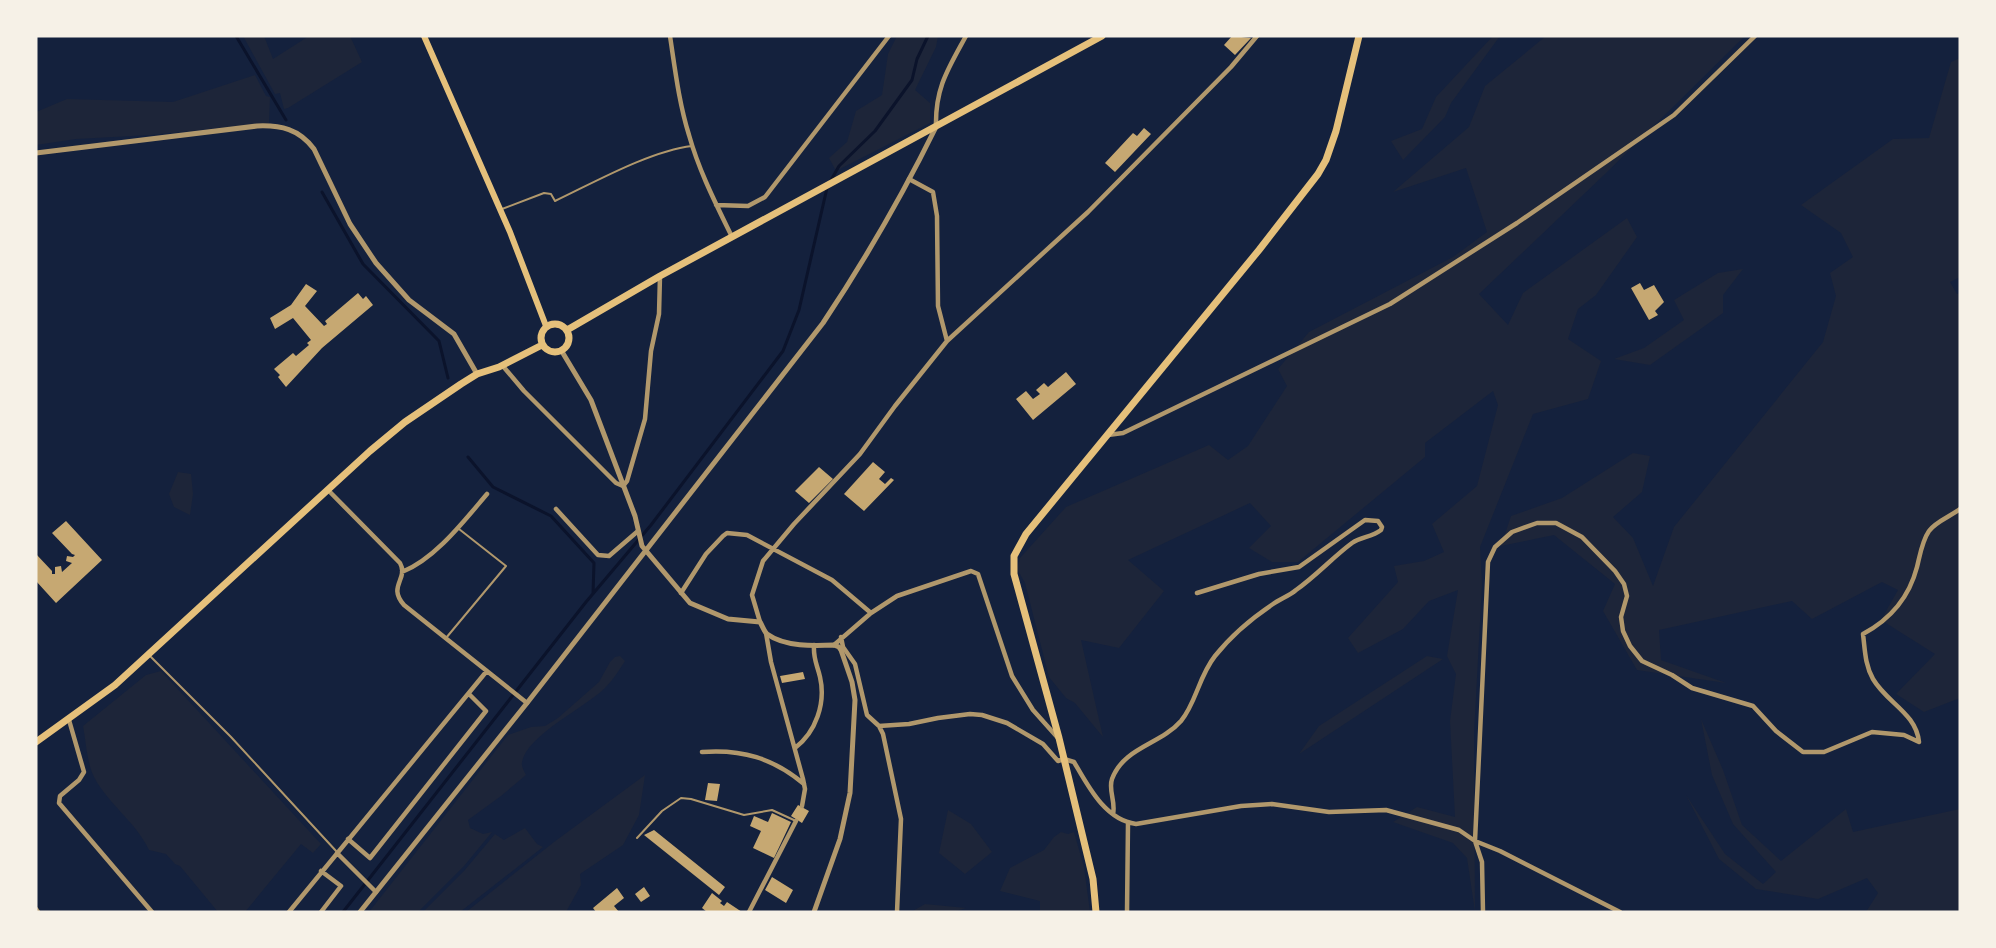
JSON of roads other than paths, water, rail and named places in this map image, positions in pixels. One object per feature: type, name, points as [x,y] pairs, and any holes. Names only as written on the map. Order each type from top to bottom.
[{"type":"main road","points":[[424,36],[500,210],[546,326],[541,337],[542,345],[549,350],[561,350],[567,344],[567,330]]},
{"type":"main road","points":[[567,330],[660,276],[1102,36]]},
{"type":"main road","points":[[1096,912],[1093,879],[1059,738],[1014,574],[1014,556],[1026,534],[1259,250],[1318,174],[1326,160],[1336,131],[1359,36]]},
{"type":"main road","points":[[546,326],[560,325],[567,330]]},
{"type":"main road","points":[[36,742],[106,692],[370,451],[405,422],[477,374],[502,365],[542,345]]},
{"type":"street","points":[[670,36],[682,108],[693,146],[716,205],[732,237]]},
{"type":"street","points":[[716,205],[748,206],[765,197],[889,36]]},
{"type":"street","points":[[360,912],[823,323],[846,288],[909,179],[936,127],[936,101],[966,36]]},
{"type":"street","points":[[802,806],[804,784],[771,662],[766,633],[752,595],[763,561],[860,454],[947,341],[1088,212],[1231,67],[1257,36]]},
{"type":"street","points":[[1108,435],[1123,433],[1390,304],[1517,223],[1674,115],[1755,36]]},
{"type":"street","points":[[36,153],[256,126],[291,129],[314,149],[350,224],[376,263],[409,300],[454,334],[477,374]]},
{"type":"street","points":[[909,179],[933,192],[937,216],[938,306],[947,341]]},
{"type":"street","points":[[623,486],[627,481],[645,419],[651,351],[658,314],[660,276]]},
{"type":"street","points":[[561,350],[591,400],[635,516],[644,548],[690,603],[728,619],[760,621]]},
{"type":"street","points":[[502,365],[524,391],[616,483],[623,486]]},
{"type":"street","points":[[328,490],[396,559],[402,568],[396,588],[396,595],[399,599],[526,703]]},
{"type":"street","points":[[402,572],[419,564],[458,528],[487,494]]},
{"type":"street","points":[[556,509],[598,555],[603,557],[609,556],[638,531]]},
{"type":"street","points":[[1483,912],[1482,861],[1475,841],[1488,562],[1495,547],[1512,532],[1537,523],[1556,523],[1582,537],[1615,571],[1624,584],[1627,596],[1621,616],[1623,631],[1630,646],[1642,661],[1672,675],[1692,688],[1753,706],[1776,731],[1803,752],[1818,753],[1872,732],[1904,735],[1919,742],[1918,731],[1913,721],[1875,682],[1867,666],[1863,634],[1888,618],[1905,598],[1914,580],[1930,528],[1960,510]]},
{"type":"street","points":[[1113,814],[1111,780],[1119,765],[1132,751],[1169,732],[1181,720],[1189,709],[1200,680],[1215,657],[1266,609],[1292,594],[1355,541],[1373,537],[1382,527],[1378,521],[1365,520],[1299,567],[1259,574],[1197,593]]},
{"type":"street","points":[[681,593],[706,554],[728,533],[747,535],[832,580],[871,613]]},
{"type":"street","points":[[814,912],[840,839],[850,793],[855,700],[847,666],[839,646],[841,637],[871,613],[897,596],[975,571],[978,574],[1012,676],[1028,704],[1059,738]]},
{"type":"street","points":[[766,633],[799,645],[839,646],[855,664],[867,715],[879,726],[891,765],[901,819],[897,912]]},
{"type":"street","points":[[795,748],[809,735],[820,706],[820,676],[815,666],[814,645]]},
{"type":"street","points":[[289,912],[486,672]]},
{"type":"street","points":[[348,839],[370,858],[486,711],[469,693]]},
{"type":"street","points":[[879,726],[982,715],[1007,723],[1043,744],[1058,761],[1064,759],[1074,762],[1088,787],[1106,809],[1123,823],[1136,824],[1233,806],[1272,804],[1329,812],[1386,810],[1459,830],[1475,841],[1500,851],[1620,912]]},
{"type":"street","points":[[69,720],[84,772],[79,780],[60,796],[59,803],[152,912]]},
{"type":"street","points":[[702,752],[749,754],[772,762],[804,784]]},
{"type":"street","points":[[749,912],[796,821]]},
{"type":"street","points":[[1127,912],[1128,823]]},
{"type":"street","points":[[337,853],[376,892]]},
{"type":"street","points":[[321,871],[341,886],[321,912]]},
{"type":"lane","points":[[500,210],[544,193],[550,194],[555,201],[642,161],[681,147],[693,146]]},
{"type":"lane","points":[[446,638],[506,566],[458,528]]},
{"type":"lane","points":[[149,654],[231,737],[337,853]]},
{"type":"lane","points":[[638,838],[662,811],[681,798],[744,815],[772,810],[796,821]]},
{"type":"waterway","points":[[236,36],[286,120]]},
{"type":"waterway","points":[[830,182],[839,166],[875,131],[912,80],[917,59],[928,36]]},
{"type":"waterway","points":[[343,912],[586,602],[651,525],[783,351],[799,310],[827,188]]},
{"type":"waterway","points":[[322,192],[363,264],[439,341],[448,378]]},
{"type":"waterway","points":[[468,457],[493,487],[551,516],[594,563],[593,594]]}]
